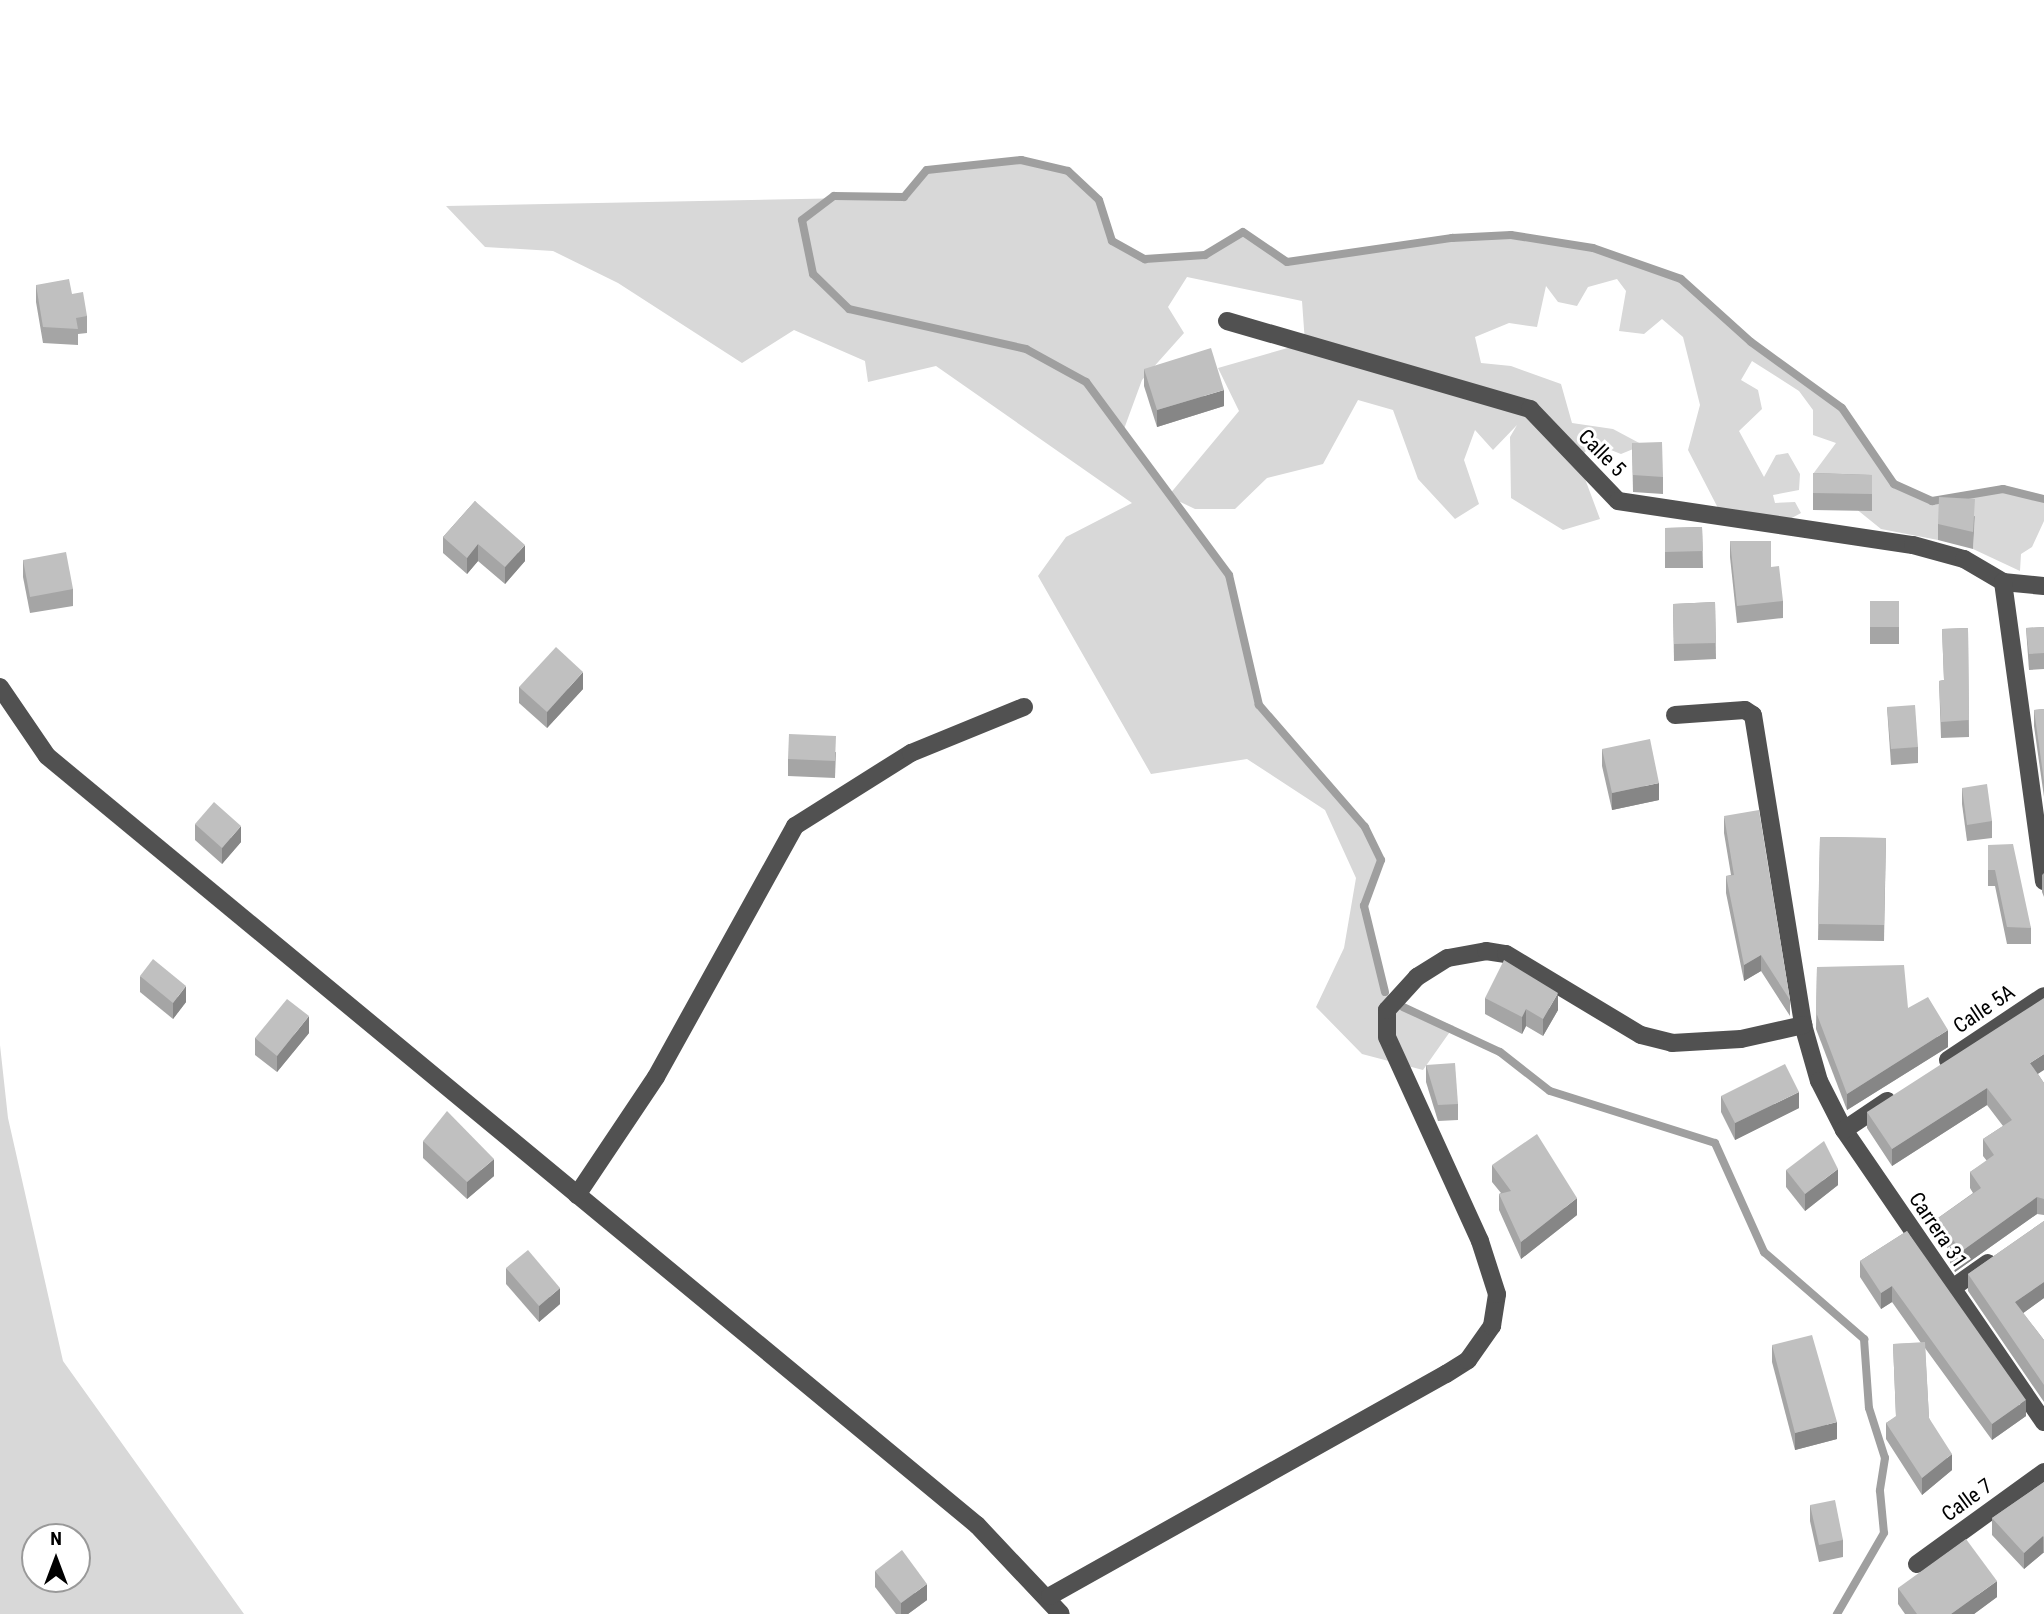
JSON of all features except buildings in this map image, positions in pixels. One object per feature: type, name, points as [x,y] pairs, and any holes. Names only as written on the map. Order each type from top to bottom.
[{"type":"street","name":"Calle 5","points":[[1227,321],[1530,409],[1618,501],[1913,545],[1964,559],[2003,582],[2044,586]]},
{"type":"street","points":[[2003,582],[2044,881]]},
{"type":"street","points":[[0,687],[47,756],[977,1525],[1050,1596],[1061,1614]]},
{"type":"street","points":[[577,1195],[656,1077],[795,826],[911,753],[1024,707]]},
{"type":"street","name":"Carrera 31","points":[[1675,715],[1745,710],[1759,727],[1802,1025],[1809,1055],[1843,1130],[2044,1422]]},
{"type":"street","points":[[1050,1596],[1446,1374],[1468,1360],[1492,1326],[1497,1294],[1480,1241],[1387,1037],[1387,1010],[1417,977],[1448,958],[1486,951],[1506,954],[1641,1035],[1672,1043],[1741,1039],[1802,1025]]},
{"type":"street","name":"Calle 5A","points":[[1933,1070],[2044,996]]},
{"type":"street","points":[[1843,1130],[1899,1093]]},
{"type":"street","points":[[1951,1289],[2003,1253]]},
{"type":"street","name":"Calle 7","points":[[1917,1564],[2044,1472]]},
{"type":"shaded area","points":[[1021,160],[1068,171],[1099,200],[1112,241],[1145,259],[1205,255],[1243,232],[1287,262],[1452,238],[1511,235],[1593,248],[1681,279],[1751,342],[1842,408],[1894,484],[1932,501],[2003,489],[2044,499],[2044,521],[2032,547],[2021,554],[2020,571],[1973,549],[1975,516],[1938,540],[1881,529],[1813,474],[1836,443],[1813,435],[1813,410],[1799,391],[1752,361],[1741,380],[1758,390],[1762,409],[1739,431],[1764,477],[1776,455],[1788,453],[1800,474],[1799,490],[1773,495],[1775,503],[1795,502],[1801,513],[1790,519],[1719,510],[1688,450],[1700,405],[1683,337],[1662,319],[1644,334],[1619,331],[1626,291],[1617,279],[1588,287],[1577,306],[1558,302],[1546,286],[1537,327],[1509,323],[1475,337],[1481,363],[1511,366],[1561,384],[1572,423],[1613,429],[1643,445],[1621,454],[1593,443],[1578,460],[1600,519],[1563,530],[1511,498],[1510,437],[1517,425],[1493,450],[1475,430],[1464,460],[1479,504],[1455,519],[1418,479],[1393,410],[1358,400],[1323,464],[1267,478],[1235,509],[1195,509],[1170,497],[1229,575],[1259,705],[1365,827],[1381,860],[1364,906],[1385,992],[1403,1007],[1454,1026],[1423,1070],[1362,1054],[1316,1007],[1344,948],[1356,878],[1325,810],[1247,759],[1151,774],[1038,576],[1066,537],[1132,503],[936,366],[868,382],[865,361],[794,330],[742,363],[618,283],[553,251],[485,247],[446,206],[903,197],[927,170]],"holes":[[[1187,277],[1302,301],[1305,343],[1218,368],[1239,411],[1169,495],[1124,429],[1142,380],[1184,333],[1168,307]]]},
{"type":"shaded area","points":[[0,1045],[8,1118],[63,1361],[244,1614],[0,1614]]},
{"type":"waterway","points":[[1385,992],[1364,906],[1381,860],[1365,827],[1259,705],[1229,575],[1086,382],[1026,349],[849,309],[813,274],[802,220],[834,196],[904,197],[927,170],[1021,160],[1068,171],[1099,200],[1112,241],[1145,259],[1205,255],[1243,232],[1287,262],[1452,238],[1511,235],[1593,248],[1681,279],[1751,342],[1842,408],[1894,484],[1932,501],[2003,489],[2044,499]]},
{"type":"waterway","points":[[1403,1007],[1500,1052],[1550,1091],[1715,1143],[1764,1252],[1864,1339],[1869,1408],[1885,1458],[1880,1491],[1884,1533],[1837,1614]]}]
